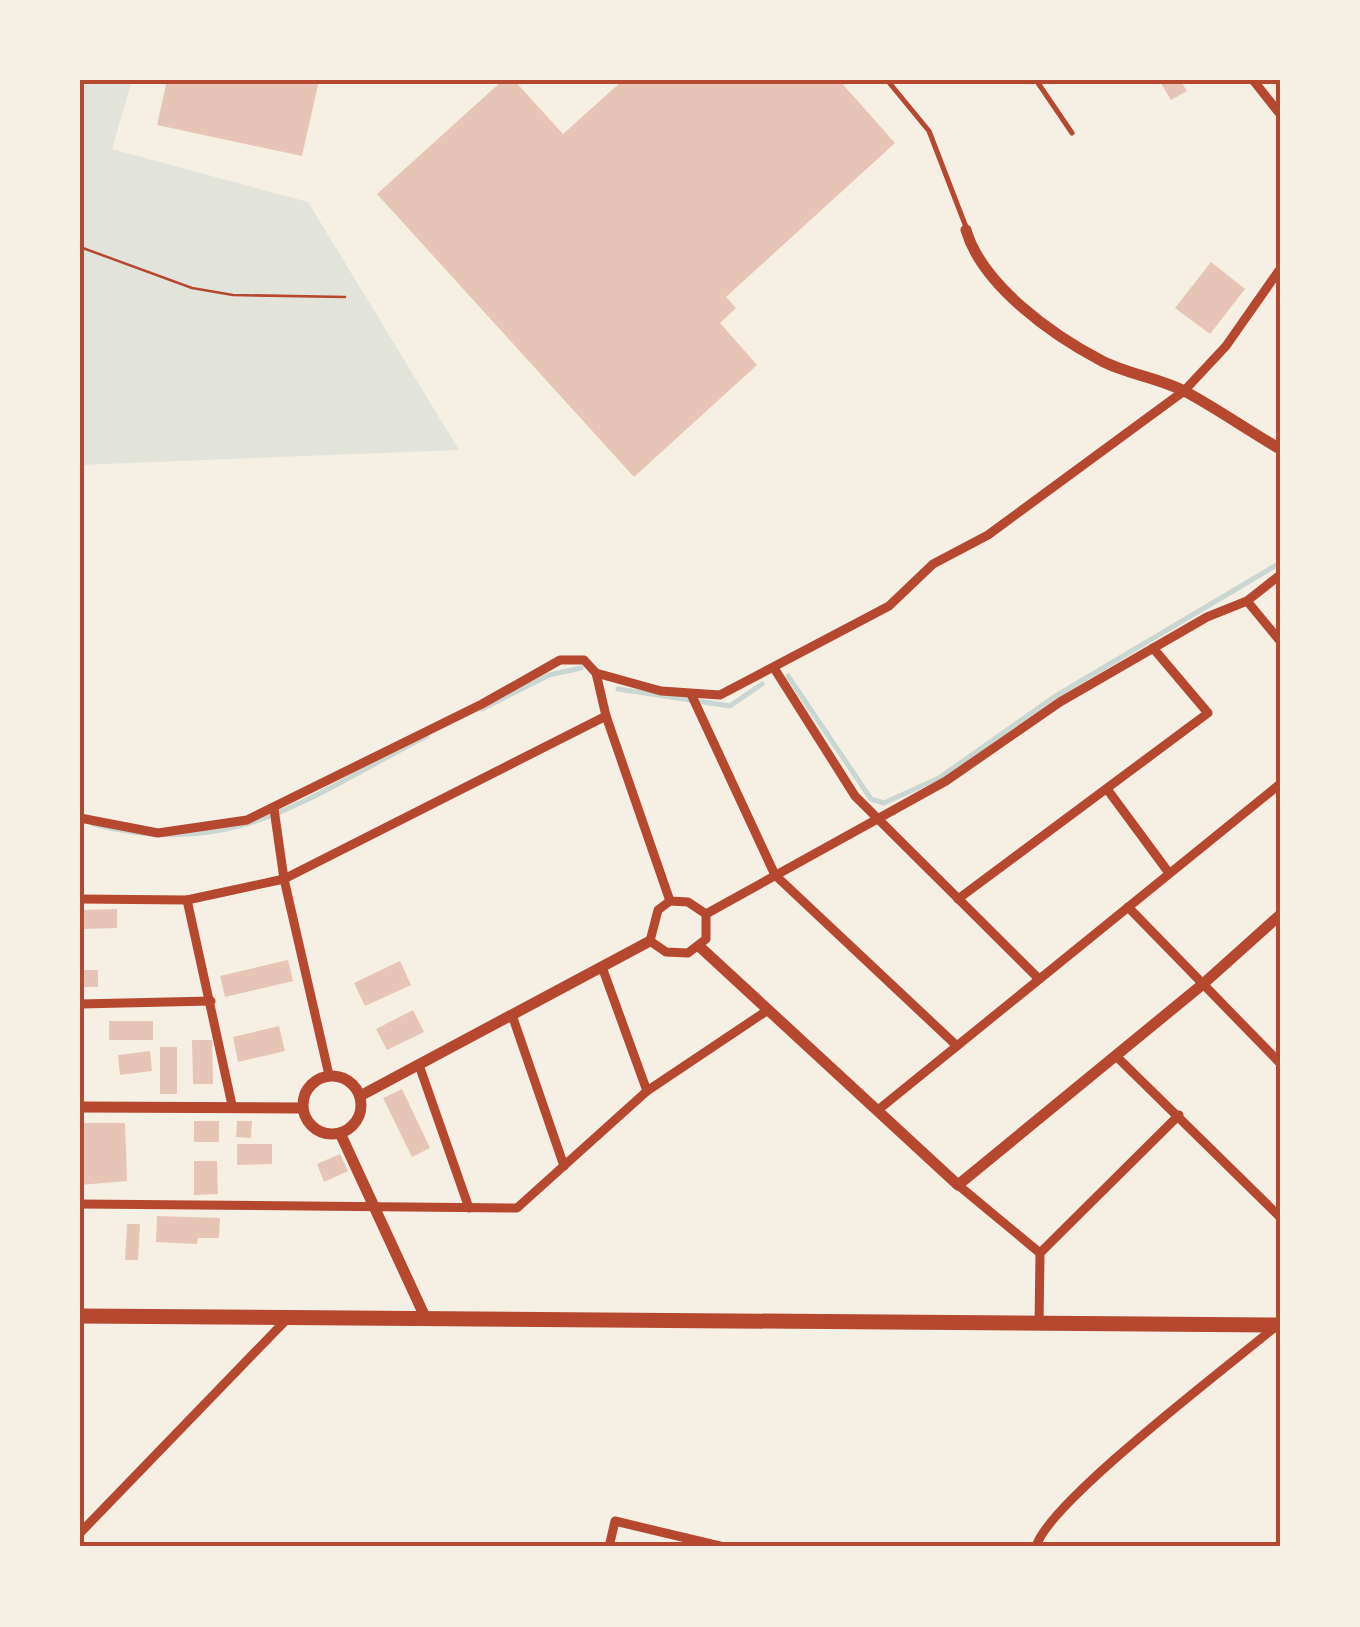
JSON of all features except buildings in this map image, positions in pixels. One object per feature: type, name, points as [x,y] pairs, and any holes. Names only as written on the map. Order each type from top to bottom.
[{"type":"main road","points":[[80,1316],[1279,1324]]},
{"type":"street","points":[[1252,80],[1280,114]]},
{"type":"street","points":[[966,230],[974,254],[985,268],[1050,326],[1102,362],[1184,391],[1280,449]]},
{"type":"street","points":[[596,673],[691,694],[720,695],[889,606],[933,564],[988,535],[1184,391],[1226,346],[1280,269]]},
{"type":"street","points":[[706,914],[946,780],[1060,702],[1153,648],[1247,601],[1280,575]]},
{"type":"street","points":[[1247,601],[1280,641]]},
{"type":"street","points":[[958,899],[1208,714],[1153,648]]},
{"type":"street","points":[[80,818],[158,833],[247,820],[560,660],[584,660],[596,673],[606,716],[670,901]]},
{"type":"street","points":[[774,668],[855,796],[1038,980]]},
{"type":"street","points":[[691,694],[774,875],[957,1046]]},
{"type":"street","points":[[80,899],[187,900],[284,879],[606,716]]},
{"type":"street","points":[[878,1110],[1280,784]]},
{"type":"street","points":[[1107,788],[1170,874]]},
{"type":"street","points":[[274,809],[284,879],[329,1075]]},
{"type":"street","points":[[187,900],[232,1105]]},
{"type":"street","points":[[360,1096],[650,941],[658,910],[670,901],[688,902],[706,914],[709,924],[700,947],[688,954],[666,952],[650,941]]},
{"type":"street","points":[[1128,907],[1280,1063]]},
{"type":"street","points":[[958,1185],[1203,984],[1280,915]]},
{"type":"street","points":[[700,947],[958,1185],[1040,1253]]},
{"type":"street","points":[[602,967],[647,1091]]},
{"type":"street","points":[[80,1004],[211,1001]]},
{"type":"street","points":[[80,1204],[516,1208],[647,1091],[768,1010]]},
{"type":"street","points":[[512,1015],[564,1166]]},
{"type":"street","points":[[1116,1056],[1280,1217]]},
{"type":"street","points":[[419,1065],[469,1208]]},
{"type":"street","points":[[329,1075],[353,1084],[360,1096],[361,1111],[354,1125],[340,1133],[323,1133],[309,1124],[302,1108],[304,1093],[314,1080],[329,1075]]},
{"type":"street","points":[[80,1107],[302,1108]]},
{"type":"street","points":[[1039,1325],[1040,1253],[1179,1115]]},
{"type":"street","points":[[340,1133],[426,1319]]},
{"type":"street","points":[[80,1533],[287,1318]]},
{"type":"street","points":[[1036,1547],[1039,1534],[1072,1499],[1279,1324]]},
{"type":"street","points":[[610,1547],[614,1521],[724,1547]]},
{"type":"lane","points":[[886,80],[929,132],[966,230]]},
{"type":"lane","points":[[1036,80],[1072,134]]},
{"type":"path","points":[[80,247],[192,288],[233,294],[345,298]]},
{"type":"shaded area","points":[[80,80],[132,80],[112,149],[308,202],[459,450],[80,465]]},
{"type":"waterway","points":[[788,676],[871,799],[884,803],[939,778],[1054,697],[1280,563]]},
{"type":"waterway","points":[[482,709],[549,675],[581,668]]},
{"type":"waterway","points":[[618,689],[730,706],[762,684]]},
{"type":"waterway","points":[[93,824],[143,833],[188,834],[229,828],[306,800],[427,736]]}]
